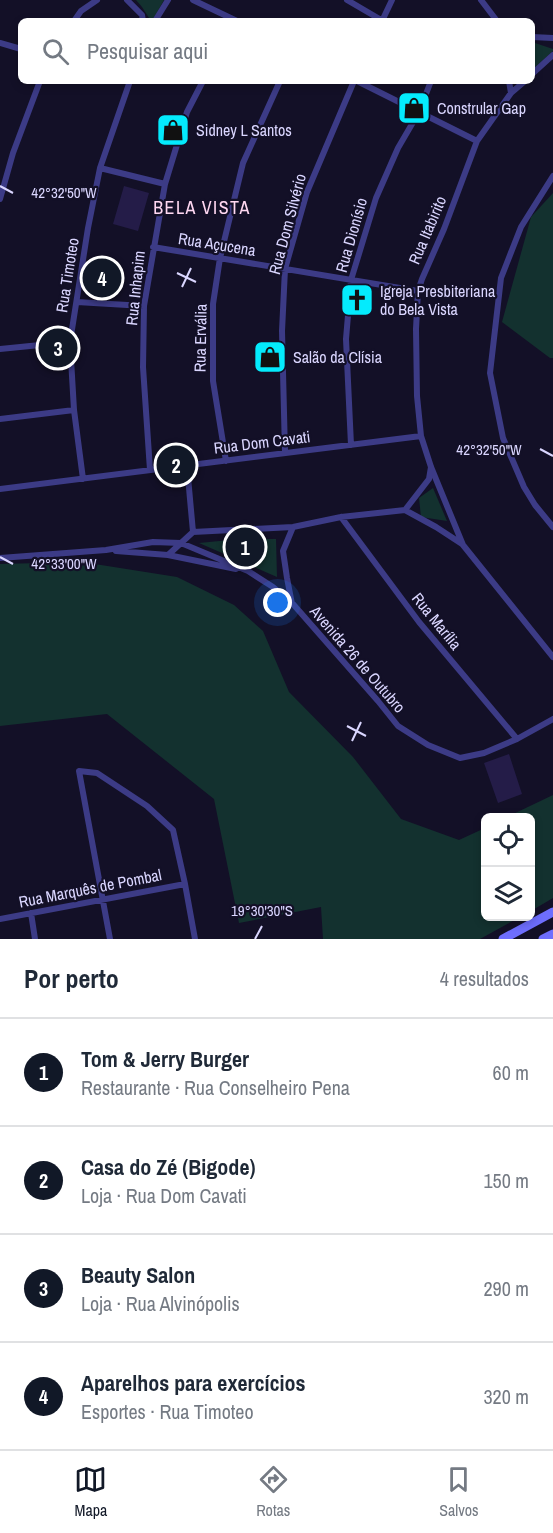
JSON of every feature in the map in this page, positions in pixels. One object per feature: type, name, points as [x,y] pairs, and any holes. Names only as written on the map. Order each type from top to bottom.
[{"type":"main road","points":[[503,939],[553,912]]},
{"type":"main road","points":[[543,939],[553,934]]},
{"type":"street","points":[[76,18],[81,11],[97,0]]},
{"type":"street","points":[[127,0],[142,18]]},
{"type":"street","points":[[157,18],[168,0]]},
{"type":"street","points":[[196,0],[230,18]]},
{"type":"street","points":[[347,0],[377,18]]},
{"type":"street","points":[[383,18],[392,0]]},
{"type":"street","points":[[481,0],[495,18]]},
{"type":"street","points":[[535,37],[553,38]]},
{"type":"street","points":[[0,43],[18,48]]},
{"type":"street","points":[[535,71],[553,55]]},
{"type":"street","points":[[0,199],[13,153],[39,84]]},
{"type":"street","name":"Rua Timoteo","points":[[83,479],[74,410],[70,342],[100,168],[129,84]]},
{"type":"street","name":"Rua Inhapim","points":[[150,470],[143,367],[144,306],[165,184],[187,112],[201,84]]},
{"type":"street","name":"Rua Ervália","points":[[226,460],[213,381],[213,304],[220,258],[243,163],[279,84]]},
{"type":"street","name":"Rua Dom Silvério","points":[[285,453],[282,330],[285,269],[307,192],[354,84]]},
{"type":"street","points":[[361,84],[477,141]]},
{"type":"street","name":"Rua Dionísio","points":[[351,445],[346,339],[351,280],[376,198],[398,148],[419,112],[430,84]]},
{"type":"street","points":[[510,84],[511,93]]},
{"type":"street","name":"Rua Itabirito","points":[[522,84],[511,93],[477,141],[444,229],[422,279],[418,291],[416,329],[417,396],[421,436],[463,545],[553,657]]},
{"type":"street","points":[[100,168],[165,184]]},
{"type":"street","points":[[553,176],[521,227],[501,278],[490,373],[503,438],[524,487],[553,527]]},
{"type":"street","name":"Rua Açucena","points":[[153,247],[418,291]]},
{"type":"street","points":[[77,302],[144,306]]},
{"type":"street","points":[[0,349],[70,342]]},
{"type":"street","points":[[0,419],[74,410]]},
{"type":"street","name":"Rua Dom Cavati","points":[[0,489],[421,436]]},
{"type":"street","points":[[187,466],[194,532]]},
{"type":"street","points":[[168,555],[194,532],[293,527],[341,517],[405,510],[429,479],[431,466]]},
{"type":"street","name":"Rua Itabirito","points":[[405,510],[463,545]]},
{"type":"street","name":"Rua Marília","points":[[341,517],[419,622],[518,739]]},
{"type":"street","points":[[293,527],[283,551],[286,578],[293,604]]},
{"type":"street","name":"Avenida 26 de Outubro","points":[[0,558],[106,550],[153,542],[181,543],[248,572],[273,587],[293,604],[398,726],[428,745],[460,758],[484,753],[518,739],[553,719]]},
{"type":"street","name":"Avenida 26 de Outubro","points":[[106,550],[168,555],[248,572]]},
{"type":"street","points":[[110,939],[79,771],[97,773],[147,806],[173,830],[195,939]]},
{"type":"street","name":"Rua Marquês de Pombal","points":[[0,919],[185,884]]},
{"type":"street","points":[[31,913],[35,939]]},
{"type":"green space","points":[[136,0],[164,0],[154,18],[149,18]]},
{"type":"green space","points":[[535,43],[553,49],[535,67]]},
{"type":"green space","points":[[553,193],[553,358],[550,358],[502,322],[531,217]]},
{"type":"green space","points":[[433,488],[447,521],[421,517],[419,498]]},
{"type":"green space","points":[[240,539],[276,539],[277,577],[199,543]]},
{"type":"green space","points":[[82,562],[177,577],[234,605],[263,631],[289,692],[353,757],[401,819],[459,840],[481,830],[481,921],[513,921],[480,939],[323,939],[321,907],[239,923],[214,799],[107,714],[0,726],[0,564]]},
{"type":"green space","points":[[553,795],[553,898],[535,909],[535,813],[515,813]]},
{"type":"building","points":[[124,186],[149,193],[138,231],[113,224]]},
{"type":"building","points":[[509,754],[522,794],[498,803],[484,763]]},
{"type":"place","name":"Constrular Gap","points":[[414,108]]},
{"type":"place","name":"Sidney L Santos","points":[[173,130]]},
{"type":"place","name":"Aparelhos para exercícios","points":[[102,278]]},
{"type":"place","name":"Igreja Presbiteriana do Bela Vista","points":[[357,300]]},
{"type":"place","name":"Beauty Salon","points":[[58,348]]},
{"type":"place","name":"Salão da Clísia","points":[[270,357]]},
{"type":"place","name":"Casa do Zé (Bigode)","points":[[176,465]]},
{"type":"place","name":"Tom & Jerry Burger","points":[[245,547]]},
{"type":"district","name":"BELA VISTA","points":[[202,207]]}]
